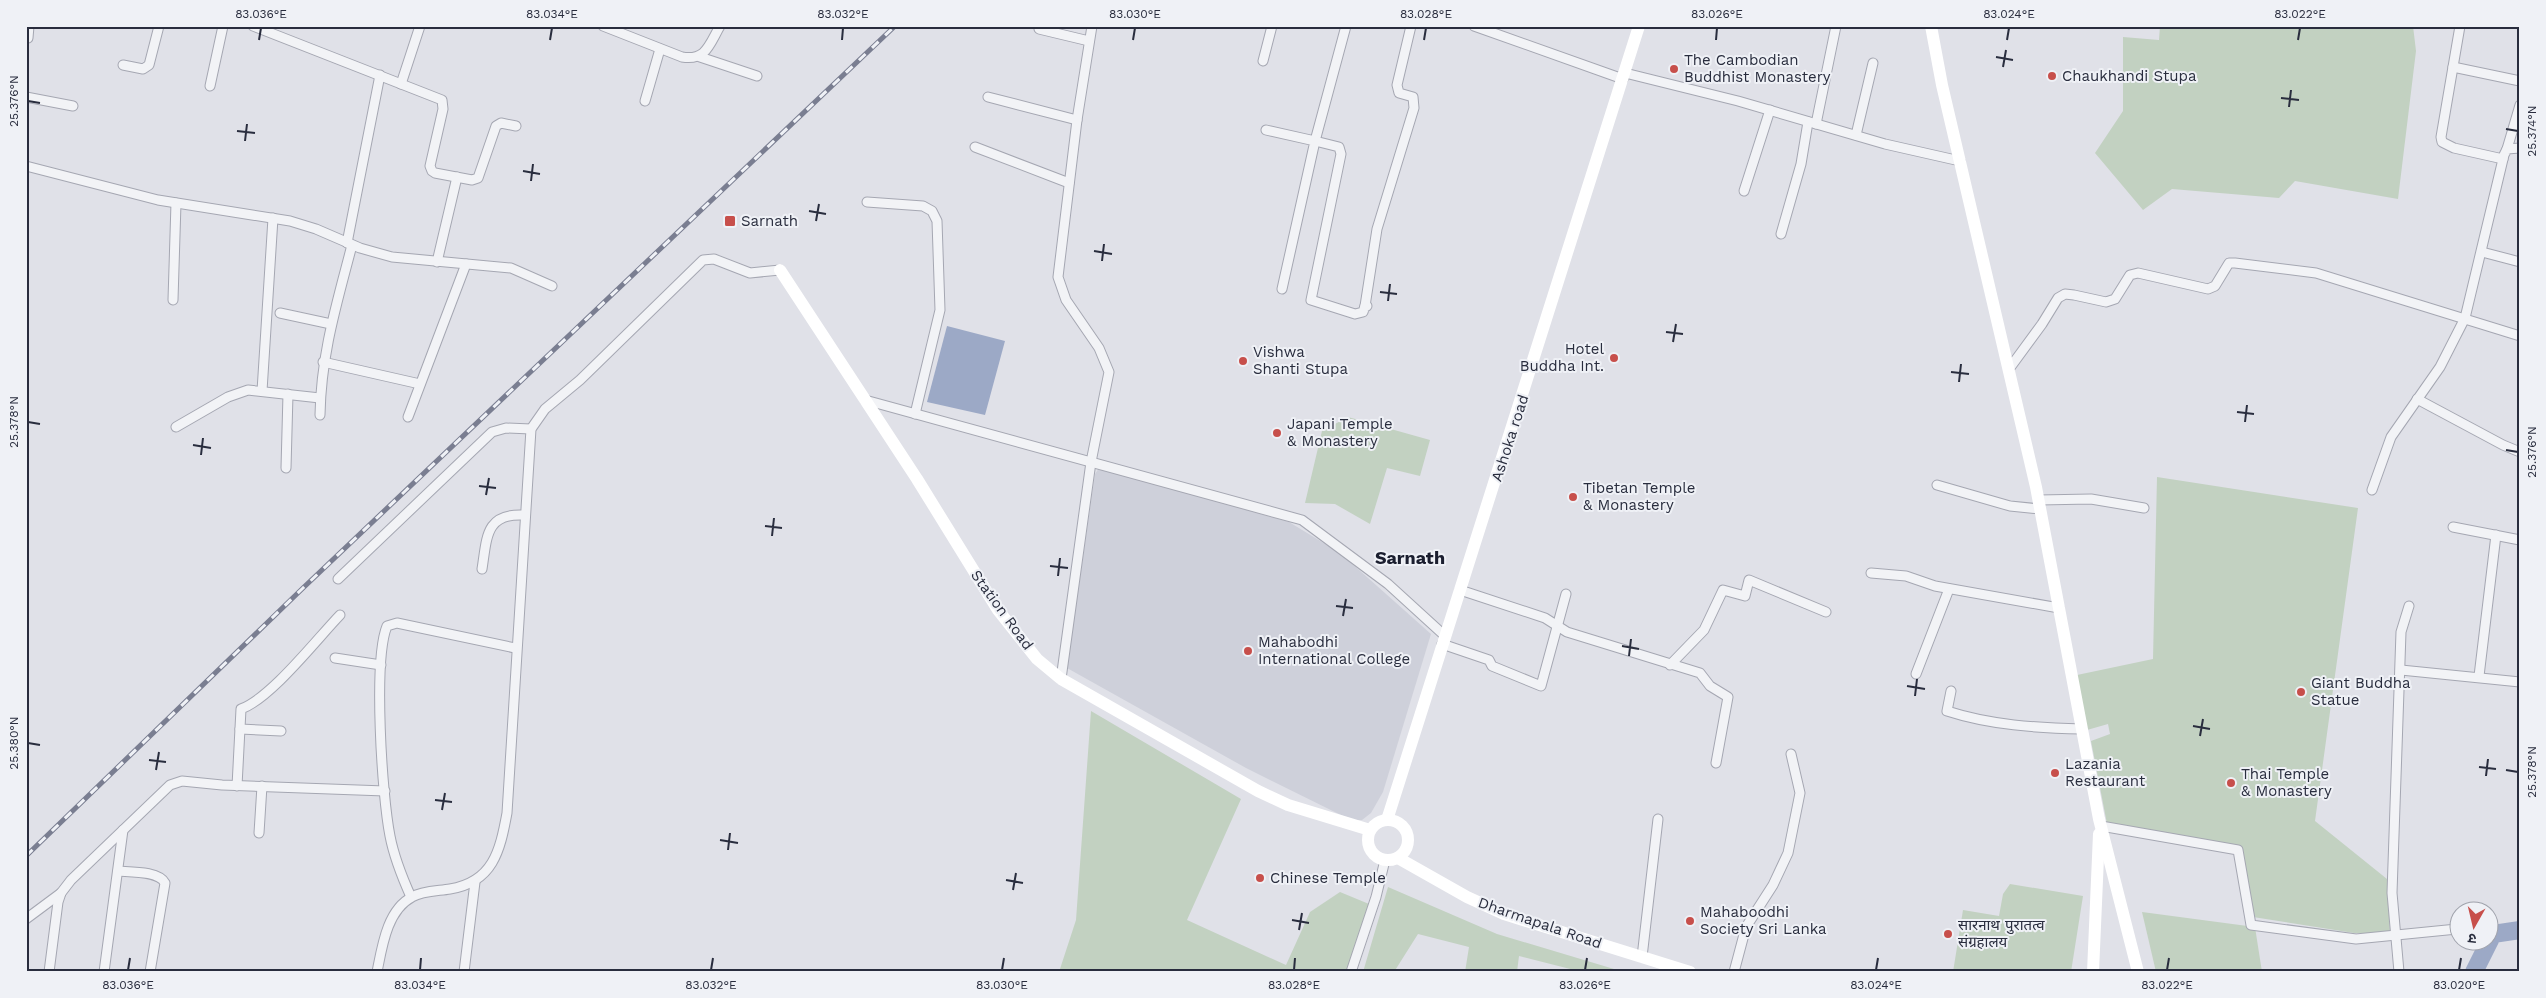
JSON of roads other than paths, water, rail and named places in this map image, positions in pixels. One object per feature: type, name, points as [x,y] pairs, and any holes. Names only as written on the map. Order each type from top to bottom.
[{"type":"street","points":[[28,38],[29,26]]},
{"type":"street","points":[[123,65],[143,69],[149,65],[158,26]]},
{"type":"street","points":[[210,86],[223,26]]},
{"type":"street","points":[[253,26],[442,100],[444,109],[430,169],[435,173],[472,180],[478,178],[496,126],[501,123],[516,126]]},
{"type":"street","points":[[402,84],[420,26]]},
{"type":"street","points":[[603,26],[682,57],[700,57],[757,76]]},
{"type":"street","points":[[700,57],[720,26]]},
{"type":"street","points":[[1061,679],[1091,462],[1109,372],[1099,348],[1061,290],[1058,264],[1077,120],[1092,26]]},
{"type":"street","points":[[1263,61],[1272,26]]},
{"type":"street","points":[[1282,289],[1315,141],[1346,26]]},
{"type":"street","points":[[1266,130],[1339,146],[1341,154],[1311,300],[1355,314],[1363,312],[1366,306],[1377,228],[1414,108],[1413,97],[1399,93],[1397,85],[1411,26]]},
{"type":"street","points":[[1474,26],[1624,76],[1770,110],[1856,136],[1960,161]]},
{"type":"street","name":"Ashoka road","points":[[1387,820],[1639,26]]},
{"type":"street","points":[[1781,234],[1812,123],[1836,26]]},
{"type":"street","points":[[1931,26],[2039,505],[2100,823],[2138,972]]},
{"type":"street","points":[[2460,26],[2452,67],[2442,142],[2454,148],[2503,159]]},
{"type":"street","points":[[1039,29],[1089,41]]},
{"type":"street","points":[[645,101],[660,49]]},
{"type":"street","points":[[1856,136],[1873,63]]},
{"type":"street","points":[[2452,67],[2520,81]]},
{"type":"street","points":[[320,415],[323,362],[350,244],[380,75]]},
{"type":"street","points":[[26,97],[73,106]]},
{"type":"street","points":[[988,98],[1077,120]]},
{"type":"street","points":[[2372,490],[2391,437],[2440,366],[2465,318],[2503,159],[2520,105]]},
{"type":"street","points":[[1744,191],[1770,110]]},
{"type":"street","points":[[976,147],[1068,184]]},
{"type":"street","points":[[2506,149],[2520,148]]},
{"type":"street","points":[[26,166],[127,193],[273,218],[316,229],[350,244],[392,257],[511,268],[552,286]]},
{"type":"street","points":[[437,262],[457,177]]},
{"type":"street","points":[[173,300],[176,202]]},
{"type":"street","points":[[866,202],[923,206],[932,211],[937,222],[940,310],[915,414]]},
{"type":"street","points":[[262,391],[273,218]]},
{"type":"street","points":[[2482,252],[2520,262]]},
{"type":"street","points":[[377,972],[388,930],[395,915],[411,897],[475,882],[488,869],[498,854],[507,813],[524,515],[531,429],[544,409],[580,380],[703,260],[714,259],[750,273],[780,270]]},
{"type":"street","points":[[2008,369],[2042,324],[2058,298],[2065,294],[2106,302],[2115,300],[2130,275],[2138,273],[2208,289],[2215,286],[2228,263],[2261,265],[2316,273],[2520,336]]},
{"type":"street","points":[[408,417],[466,264]]},
{"type":"street","name":"Station Road","points":[[780,270],[917,479],[998,610],[1037,659],[1061,679],[1258,791],[1288,805],[1370,830]]},
{"type":"street","points":[[280,313],[332,324]]},
{"type":"street","points":[[323,362],[420,384]]},
{"type":"street","points":[[176,427],[228,397],[248,390],[320,398]]},
{"type":"street","points":[[286,468],[288,394]]},
{"type":"street","points":[[2417,399],[2503,445],[2520,452]]},
{"type":"street","points":[[864,400],[1302,520],[1388,584],[1443,640],[1489,660],[1492,666],[1541,686],[1566,594]]},
{"type":"street","points":[[338,579],[492,432],[506,428],[531,429]]},
{"type":"street","points":[[1937,485],[2010,506],[2039,505],[2091,499],[2144,508]]},
{"type":"street","points":[[482,569],[487,539],[493,524],[504,516],[524,515]]},
{"type":"street","points":[[2453,527],[2520,540]]},
{"type":"street","points":[[2479,676],[2496,536]]},
{"type":"street","points":[[1871,573],[1906,576],[1948,589],[2059,608]]},
{"type":"street","points":[[1670,665],[1704,630],[1723,590],[1745,596],[1749,580],[1826,612]]},
{"type":"street","points":[[1916,674],[1948,589]]},
{"type":"street","points":[[1460,590],[1546,618],[1568,632],[1700,673],[1710,686],[1728,697],[1728,706],[1716,763]]},
{"type":"street","points":[[2399,972],[2392,893],[2401,632],[2409,606]]},
{"type":"street","points":[[237,786],[241,709],[252,705],[340,615]]},
{"type":"street","points":[[411,897],[392,847],[385,792],[381,664],[385,632],[392,623],[516,648]]},
{"type":"street","points":[[335,658],[381,664]]},
{"type":"street","points":[[2401,670],[2479,676],[2520,682]]},
{"type":"street","points":[[1951,691],[1946,711],[1966,717],[2043,728],[2082,729]]},
{"type":"street","points":[[240,729],[281,731]]},
{"type":"street","points":[[1734,972],[1746,927],[1777,878],[1788,852],[1800,793],[1790,754]]},
{"type":"street","points":[[26,920],[61,893],[71,880],[164,789],[175,782],[385,792]]},
{"type":"street","points":[[258,833],[262,786]]},
{"type":"street","points":[[1642,957],[1658,819]]},
{"type":"street","points":[[1351,972],[1376,897],[1392,859],[1406,848],[1407,834],[1399,824],[1387,820],[1380,822],[1370,830],[1368,836],[1370,850],[1379,858],[1392,859]]},
{"type":"street","points":[[2100,823],[2238,850],[2251,926],[2356,939],[2448,930]]},
{"type":"street","points":[[2093,972],[2100,823]]},
{"type":"street","points":[[104,972],[123,830]]},
{"type":"street","name":"Dharmapala Road","points":[[1392,859],[1487,907],[1690,972]]},
{"type":"street","points":[[118,870],[155,876],[164,880],[165,883],[150,972]]},
{"type":"street","points":[[464,972],[475,882]]},
{"type":"street","points":[[49,972],[61,893]]},
{"type":"water","points":[[947,326],[1005,341],[985,415],[927,402]]},
{"type":"waterway","points":[[2474,972],[2493,934],[2520,930]]},
{"type":"railway","points":[[26,856],[303,588],[895,26]]},
{"type":"place","name":"The Cambodian Buddhist Monastery","points":[[1674,69]]},
{"type":"place","name":"Chaukhandi Stupa","points":[[2052,76]]},
{"type":"place","name":"Sarnath","points":[[730,221]]},
{"type":"place","name":"Hotel Buddha Int.","points":[[1614,358]]},
{"type":"place","name":"Vishwa Shanti Stupa","points":[[1243,361]]},
{"type":"place","name":"Japani Temple & Monastery","points":[[1277,433]]},
{"type":"place","name":"Tibetan Temple & Monastery","points":[[1573,497]]},
{"type":"place","name":"Mahabodhi International College","points":[[1248,651]]},
{"type":"place","name":"Giant Buddha Statue","points":[[2301,692]]},
{"type":"place","name":"Lazania Restaurant","points":[[2055,773]]},
{"type":"place","name":"Thai Temple & Monastery","points":[[2231,783]]},
{"type":"place","name":"Chinese Temple","points":[[1260,878]]},
{"type":"place","name":"Mahaboodhi Society Sri Lanka","points":[[1690,921]]},
{"type":"place","name":"सारनाथ पुरातत्व संग्रहालय","points":[[1948,934]]},
{"type":"district","name":"Sarnath","points":[[1410,557]]}]
